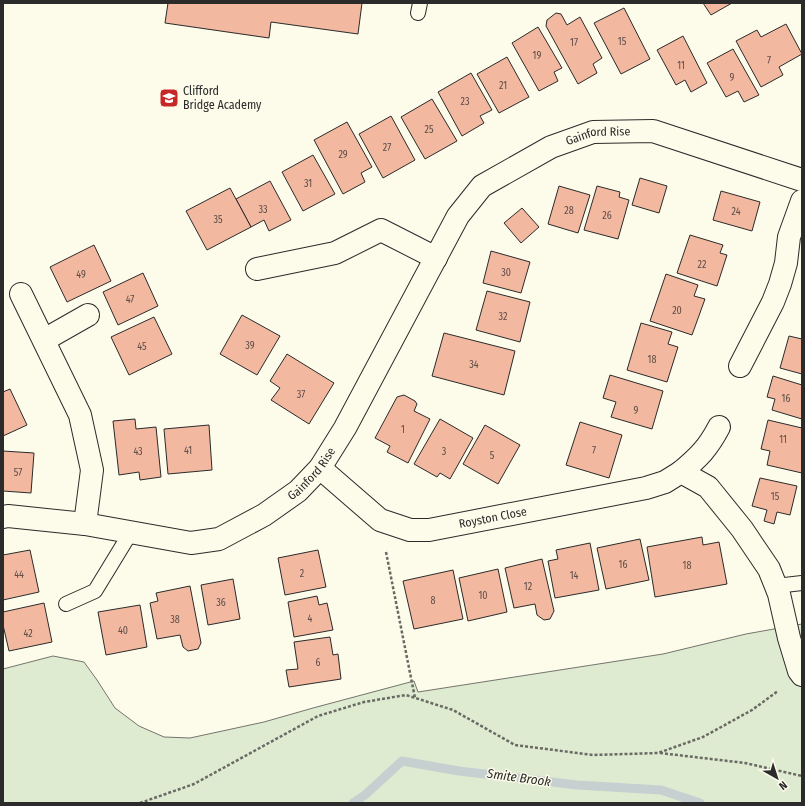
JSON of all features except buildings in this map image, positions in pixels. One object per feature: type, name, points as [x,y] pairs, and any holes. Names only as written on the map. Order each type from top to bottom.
[{"type":"street","name":"Gainford Rise","points":[[3,517],[8,516],[85,524],[191,543],[219,539],[264,515],[298,491],[320,468],[345,428],[458,216],[482,186],[551,147],[592,132],[653,131],[802,180]]},
{"type":"street","points":[[740,366],[773,302],[780,284],[786,263],[789,237],[802,200]]},
{"type":"street","points":[[256,269],[335,253],[381,230],[436,258]]},
{"type":"street","points":[[21,294],[80,415],[92,470],[85,524]]},
{"type":"street","points":[[44,340],[88,315]]},
{"type":"street","name":"Royston Close","points":[[320,468],[380,520],[410,530],[429,530],[646,488],[665,482],[681,472],[698,458],[710,443],[719,427]]},
{"type":"street","points":[[681,472],[708,487],[742,530],[769,568],[777,590],[789,638],[800,673]]},
{"type":"lane","points":[[66,604],[95,591],[131,532]]},
{"type":"lane","points":[[777,590],[802,583]]},
{"type":"path","points":[[380,520],[415,698]]},
{"type":"path","points":[[658,753],[703,737],[752,710],[783,688],[800,673]]},
{"type":"path","points":[[140,803],[194,784],[318,716],[364,702],[406,695],[453,710],[515,745],[593,755],[658,753],[745,763],[802,776]]},
{"type":"green space","points":[[802,624],[802,803],[3,803],[3,669],[53,656],[84,662],[115,708],[139,726],[164,737],[190,738],[264,722],[414,681],[418,692],[663,654],[746,634]]},
{"type":"waterway","name":"Smite Brook","points":[[353,803],[365,795],[402,761],[459,771],[577,785],[661,790],[700,803]]},
{"type":"place","name":"Clifford Bridge Academy","points":[[169,98]]}]
